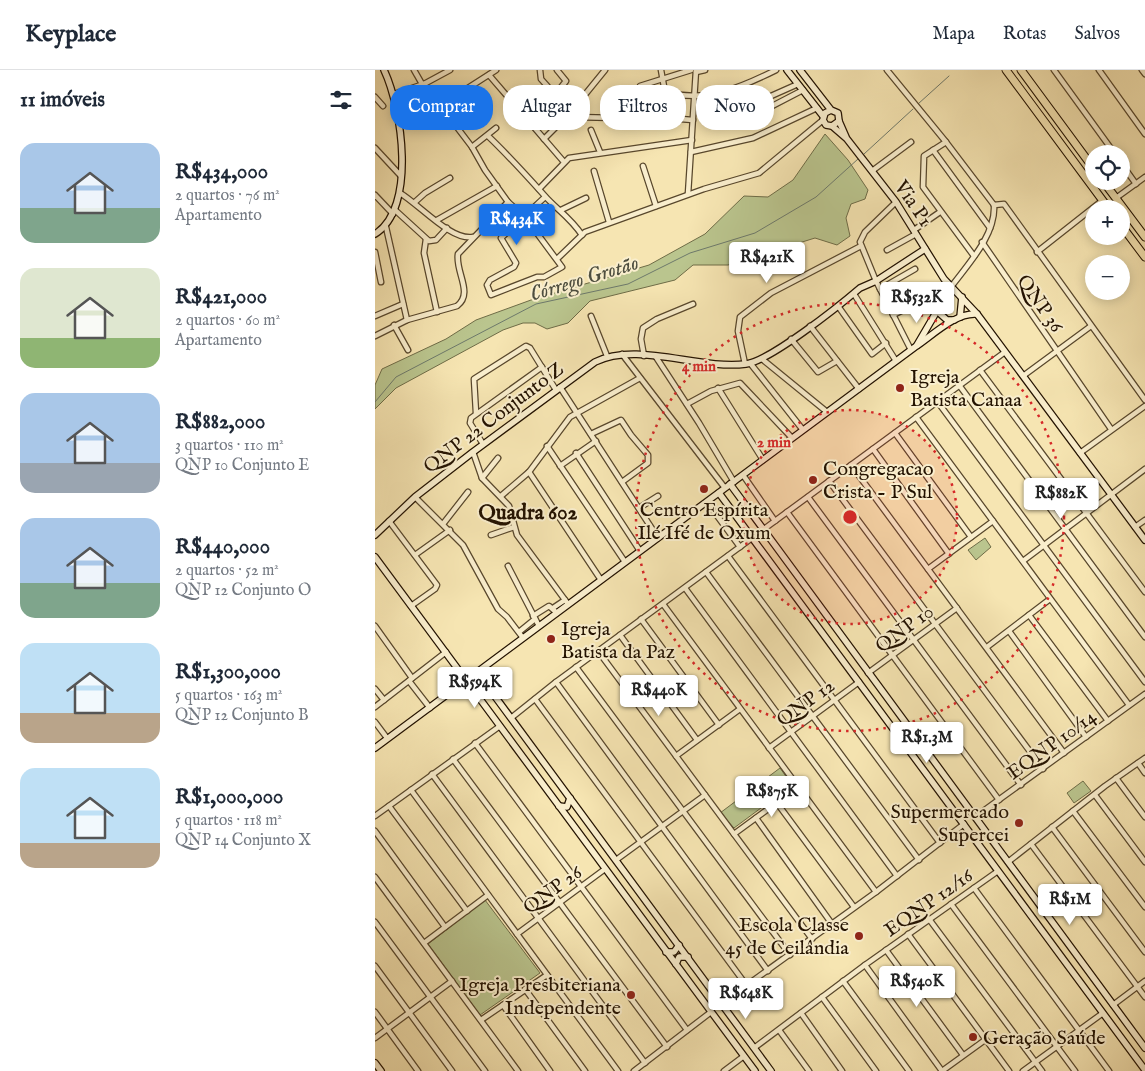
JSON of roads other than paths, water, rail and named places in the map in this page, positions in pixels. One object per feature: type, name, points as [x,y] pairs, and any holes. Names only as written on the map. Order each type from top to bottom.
[{"type":"main road","points":[[1006,70],[1103,200]]},
{"type":"main road","points":[[1021,70],[1085,156]]},
{"type":"main road","points":[[1035,109],[1048,121],[1067,146],[1073,146],[1074,141]]},
{"type":"main road","points":[[1072,160],[1073,154],[1079,154],[1085,162]]},
{"type":"main road","points":[[1109,190],[1145,237]]},
{"type":"main road","points":[[1130,237],[1145,257]]},
{"type":"street","points":[[384,70],[390,85]]},
{"type":"street","points":[[414,70],[423,84]]},
{"type":"street","points":[[420,85],[449,70]]},
{"type":"street","points":[[473,85],[496,70]]},
{"type":"street","points":[[557,70],[566,81],[563,85]]},
{"type":"street","points":[[661,70],[664,78],[665,92],[694,96],[709,96],[734,89],[776,70]]},
{"type":"street","points":[[644,85],[664,78],[705,70]]},
{"type":"street","name":"Via P1","points":[[787,70],[817,108],[826,125],[832,126],[847,139],[872,171],[896,202],[951,287],[961,295],[977,314]]},
{"type":"street","name":"Via P1","points":[[800,70],[831,110],[838,113],[839,121],[847,139]]},
{"type":"street","points":[[887,70],[946,142],[993,205],[990,228],[974,256],[951,287],[913,348]]},
{"type":"street","points":[[1054,70],[1108,145]]},
{"type":"street","points":[[1099,70],[1145,134]]},
{"type":"street","points":[[1142,70],[1145,74]]},
{"type":"street","points":[[541,71],[541,79],[547,85]]},
{"type":"street","points":[[590,87],[602,71]]},
{"type":"street","points":[[688,194],[695,71]]},
{"type":"street","points":[[489,75],[564,162]]},
{"type":"street","points":[[774,95],[798,84]]},
{"type":"street","points":[[774,105],[803,90]]},
{"type":"street","points":[[375,97],[383,106]]},
{"type":"street","points":[[691,152],[753,138],[817,108]]},
{"type":"street","points":[[557,259],[582,234],[609,222],[688,194],[759,173],[831,110]]},
{"type":"street","points":[[686,119],[693,120]]},
{"type":"street","points":[[832,126],[839,121]]},
{"type":"street","points":[[472,147],[496,128]]},
{"type":"street","points":[[375,234],[386,226],[394,213],[400,193],[399,130]]},
{"type":"street","points":[[459,130],[509,202],[525,217],[563,267],[544,278],[537,277],[491,295],[487,285],[490,280],[514,267],[516,264],[501,238],[525,217],[545,197]]},
{"type":"street","points":[[544,139],[553,130]]},
{"type":"street","points":[[591,130],[600,152]]},
{"type":"street","points":[[488,136],[582,234]]},
{"type":"street","points":[[539,189],[564,162],[577,156],[692,140]]},
{"type":"street","points":[[872,171],[911,142]]},
{"type":"street","points":[[946,142],[924,156],[923,182],[926,191],[940,212],[974,256]]},
{"type":"street","points":[[375,148],[401,176]]},
{"type":"street","points":[[933,150],[990,228]]},
{"type":"street","points":[[643,166],[656,206]]},
{"type":"street","points":[[594,171],[609,222]]},
{"type":"street","points":[[1130,176],[1136,184]]},
{"type":"street","points":[[415,202],[425,192],[450,178]]},
{"type":"street","points":[[1114,196],[1145,178]]},
{"type":"street","points":[[437,220],[497,186]]},
{"type":"street","points":[[400,193],[415,202],[458,236],[473,237]]},
{"type":"street","points":[[375,195],[426,239],[435,240],[447,228]]},
{"type":"street","points":[[561,210],[586,198]]},
{"type":"street","points":[[375,336],[394,325],[462,302],[465,292],[459,274],[458,254],[509,202]]},
{"type":"street","points":[[896,202],[865,232],[860,242],[875,281],[913,348]]},
{"type":"street","points":[[993,205],[1004,204],[1145,400]]},
{"type":"street","points":[[887,250],[915,232],[940,212]]},
{"type":"street","points":[[1037,252],[1085,214]]},
{"type":"street","points":[[386,226],[407,320]]},
{"type":"street","points":[[426,239],[424,253],[437,312]]},
{"type":"street","name":"QNP 36","points":[[982,242],[1111,429]]},
{"type":"street","points":[[803,430],[748,364],[738,331],[740,317],[771,293],[861,246]]},
{"type":"street","name":"QNP 22 Conjunto Z","points":[[375,535],[415,497],[483,444],[586,368],[607,356],[622,354],[723,364],[748,364],[762,359],[854,294],[925,249]]},
{"type":"street","points":[[375,252],[381,282]]},
{"type":"street","points":[[879,289],[915,269]]},
{"type":"street","points":[[854,294],[896,361]]},
{"type":"street","points":[[375,748],[539,626],[567,602],[601,580],[913,348],[957,318],[961,295],[945,298]]},
{"type":"street","points":[[375,316],[403,304]]},
{"type":"street","points":[[644,356],[641,339],[643,328],[647,324],[693,304]]},
{"type":"street","points":[[893,315],[913,305]]},
{"type":"street","points":[[838,306],[871,354],[886,343]]},
{"type":"street","points":[[937,311],[947,320],[969,313],[977,314],[1145,540]]},
{"type":"street","points":[[591,316],[607,356]]},
{"type":"street","points":[[394,325],[408,350]]},
{"type":"street","points":[[810,326],[859,389]]},
{"type":"street","name":"QNP 36","points":[[1023,376],[1091,326]]},
{"type":"street","points":[[791,339],[818,372],[821,372],[837,361]]},
{"type":"street","points":[[476,413],[473,382],[477,377],[528,346],[577,413],[658,538]]},
{"type":"street","points":[[763,529],[1005,352]]},
{"type":"street","points":[[622,354],[730,485],[1066,938],[1145,1048]]},
{"type":"street","points":[[656,357],[687,404],[730,485]]},
{"type":"street","points":[[762,359],[827,412]]},
{"type":"street","points":[[483,444],[470,423],[471,418],[542,367]]},
{"type":"street","points":[[980,370],[1145,592]]},
{"type":"street","points":[[501,496],[529,472],[564,423],[577,413],[640,378]]},
{"type":"street","points":[[687,404],[717,388],[736,383],[744,385],[793,438]]},
{"type":"street","points":[[959,385],[1145,637]]},
{"type":"street","points":[[717,388],[763,460]]},
{"type":"street","points":[[937,401],[1145,682]]},
{"type":"street","points":[[1080,453],[1145,406]]},
{"type":"street","points":[[916,417],[1129,705]]},
{"type":"street","points":[[591,434],[621,420],[631,436],[648,455],[648,463],[622,482]]},
{"type":"street","points":[[895,433],[971,537]]},
{"type":"street","points":[[560,466],[595,441]]},
{"type":"street","points":[[547,446],[625,562]]},
{"type":"street","points":[[873,449],[949,554]]},
{"type":"street","points":[[473,452],[482,478],[509,506],[513,527],[520,540],[567,602]]},
{"type":"street","points":[[576,453],[640,551]]},
{"type":"street","points":[[482,478],[498,458]]},
{"type":"street","points":[[851,465],[1064,753]]},
{"type":"street","points":[[1023,561],[1145,469]]},
{"type":"street","points":[[529,472],[601,580]]},
{"type":"street","points":[[743,475],[775,521]]},
{"type":"street","points":[[829,481],[1043,769]]},
{"type":"street","points":[[443,524],[469,492]]},
{"type":"street","points":[[719,493],[1145,1070]]},
{"type":"street","points":[[639,508],[658,496]]},
{"type":"street","points":[[415,497],[450,530],[466,550],[498,609],[523,638]]},
{"type":"street","points":[[808,497],[1021,785]]},
{"type":"street","points":[[707,502],[740,547]]},
{"type":"street","points":[[787,512],[999,800]]},
{"type":"street","points":[[1135,527],[1145,520]]},
{"type":"street","points":[[389,521],[437,585],[435,589],[411,606]]},
{"type":"street","name":"QNP 10","points":[[928,569],[993,522]]},
{"type":"street","points":[[491,535],[513,527]]},
{"type":"street","points":[[415,555],[450,530]]},
{"type":"street","points":[[511,718],[576,667],[752,538]]},
{"type":"street","points":[[728,556],[940,843]]},
{"type":"street","points":[[375,557],[755,1071]]},
{"type":"street","points":[[509,566],[539,626]]},
{"type":"street","points":[[706,572],[919,860]]},
{"type":"street","points":[[685,588],[897,876]]},
{"type":"street","points":[[797,598],[808,591]]},
{"type":"street","points":[[802,605],[813,598]]},
{"type":"street","points":[[987,647],[1051,599]]},
{"type":"street","points":[[663,604],[876,892]]},
{"type":"street","points":[[519,632],[548,607],[555,611]]},
{"type":"street","name":"QNP 10","points":[[868,673],[957,608]]},
{"type":"street","points":[[1029,615],[1108,720]]},
{"type":"street","points":[[641,619],[719,725]]},
{"type":"street","points":[[375,626],[430,708]]},
{"type":"street","points":[[1009,631],[1086,737]]},
{"type":"street","points":[[620,635],[697,740]]},
{"type":"street","points":[[598,651],[812,939]]},
{"type":"street","points":[[375,707],[446,652]]},
{"type":"street","points":[[576,667],[790,954]]},
{"type":"street","points":[[477,672],[771,1071]]},
{"type":"street","points":[[556,682],[768,971]]},
{"type":"street","name":"QNP 12","points":[[769,748],[859,682]]},
{"type":"street","points":[[375,689],[384,700]]},
{"type":"street","name":"EQNP 10/14","points":[[975,817],[1145,694]]},
{"type":"street","points":[[535,698],[747,986]]},
{"type":"street","points":[[676,756],[740,709]]},
{"type":"street","points":[[375,722],[387,738]]},
{"type":"street","points":[[375,816],[500,726]]},
{"type":"street","points":[[475,743],[687,1030]]},
{"type":"street","points":[[913,756],[921,755],[924,748]]},
{"type":"street","points":[[919,764],[923,760],[931,758]]},
{"type":"street","points":[[1008,862],[1116,778],[1145,758]]},
{"type":"street","points":[[453,759],[667,1046]]},
{"type":"street","points":[[1138,763],[1145,773]]},
{"type":"street","points":[[432,774],[645,1063]]},
{"type":"street","points":[[1116,778],[1145,817]]},
{"type":"street","points":[[734,834],[798,787]]},
{"type":"street","points":[[411,790],[618,1071]]},
{"type":"street","points":[[1095,795],[1145,862]]},
{"type":"street","points":[[616,860],[705,796]]},
{"type":"street","points":[[559,806],[567,807],[570,798]]},
{"type":"street","points":[[777,803],[854,907]]},
{"type":"street","points":[[389,806],[467,911]]},
{"type":"street","points":[[568,818],[571,811],[579,810]]},
{"type":"street","points":[[1073,811],[1145,907]]},
{"type":"street","points":[[756,818],[832,924]]},
{"type":"street","name":"EQNP 12/16","points":[[722,1003],[876,892],[964,824]]},
{"type":"street","points":[[1052,827],[1145,952]]},
{"type":"street","points":[[375,831],[445,927]]},
{"type":"street","points":[[1031,844],[1145,997]]},
{"type":"street","name":"QNP 26","points":[[517,934],[605,869]]},
{"type":"street","name":"EQNP 12/16","points":[[754,1048],[865,965],[999,871]]},
{"type":"street","points":[[375,877],[518,1071]]},
{"type":"street","points":[[973,888],[1109,1071]]},
{"type":"street","name":"QNP 26","points":[[424,943],[488,895]]},
{"type":"street","points":[[951,904],[1075,1071]]},
{"type":"street","points":[[929,919],[1042,1071]]},
{"type":"street","points":[[375,922],[485,1071]]},
{"type":"street","points":[[908,934],[1009,1071]]},
{"type":"street","points":[[1054,946],[1063,946],[1066,938]]},
{"type":"street","points":[[666,952],[674,952],[679,945]]},
{"type":"street","points":[[886,950],[963,1055]]},
{"type":"street","points":[[1064,960],[1064,956],[1069,952],[1076,954]]},
{"type":"street","points":[[675,964],[679,957],[688,958]]},
{"type":"street","points":[[865,965],[942,1071],[985,1040]]},
{"type":"street","points":[[375,966],[452,1071]]},
{"type":"street","points":[[481,1020],[547,975]]},
{"type":"street","points":[[375,1038],[452,981]]},
{"type":"street","points":[[843,981],[909,1071]]},
{"type":"street","points":[[1113,1004],[1145,981]]},
{"type":"street","points":[[525,989],[585,1071]]},
{"type":"street","points":[[821,997],[876,1071]]},
{"type":"street","points":[[503,1005],[550,1071]]},
{"type":"street","points":[[375,1012],[418,1071]]},
{"type":"street","points":[[634,1071],[711,1012]]},
{"type":"street","points":[[801,1013],[842,1071]]},
{"type":"street","points":[[1023,1071],[1103,1013]]},
{"type":"street","points":[[779,1030],[809,1071]]},
{"type":"street","points":[[724,1071],[744,1056]]},
{"type":"street","points":[[375,1063],[381,1071]]},
{"type":"waterway","name":"Córrego Grotão","points":[[918,104],[949,76]]},
{"type":"waterway","name":"Córrego Grotão","points":[[864,154],[913,109]]},
{"type":"waterway","name":"Córrego Grotão","points":[[375,402],[396,377],[536,304],[628,284],[690,253],[755,233],[816,197],[858,159]]},
{"type":"place","name":"Igreja Batista Canaa","points":[[900,388]]},
{"type":"place","name":"Congregacao Crista - P Sul","points":[[813,480]]},
{"type":"place","name":"Centro Espírita Ilé Ifé de Oxum","points":[[704,489]]},
{"type":"place","name":"Igreja Batista da Paz","points":[[551,639]]},
{"type":"place","name":"Supermercado Supercei","points":[[1019,823]]},
{"type":"place","name":"Escola Classe 45 de Ceilândia","points":[[859,936]]},
{"type":"place","name":"Igreja Presbiteriana Independente","points":[[631,995]]},
{"type":"place","name":"Geração Saúde","points":[[973,1037]]},
{"type":"district","name":"Quadra 602","points":[[528,512]]}]
